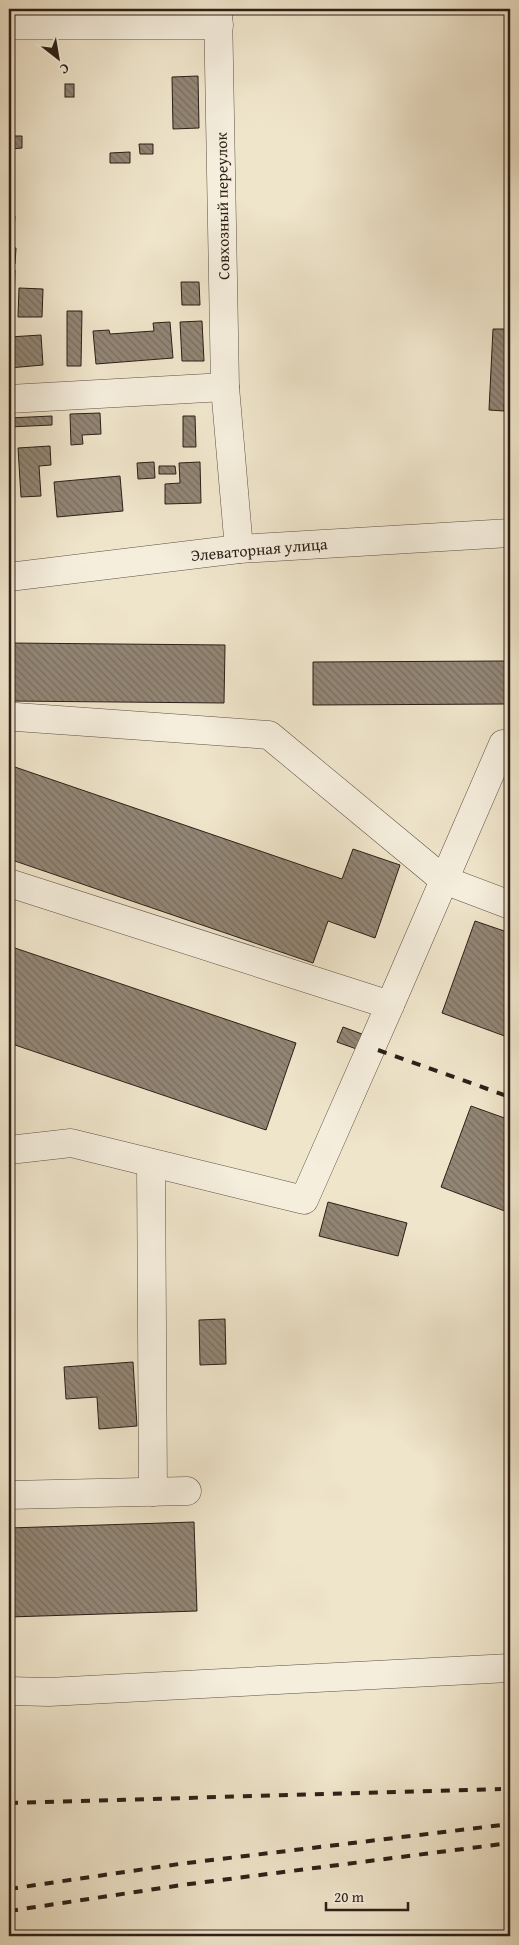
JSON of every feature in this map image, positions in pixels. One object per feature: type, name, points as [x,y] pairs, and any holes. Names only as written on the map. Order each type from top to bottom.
[{"type":"street","name":"Совхозный переулок","points":[[9,25],[218,17],[225,387],[239,548]]},
{"type":"street","points":[[9,399],[225,387]]},
{"type":"street","name":"Элеваторная улица","points":[[9,577],[239,548],[510,533]]},
{"type":"street","points":[[16,717],[269,735],[444,880],[510,905]]},
{"type":"street","points":[[9,1150],[71,1143],[304,1200],[503,744]]},
{"type":"street","points":[[9,883],[390,1006]]},
{"type":"street","points":[[151,1163],[153,1492]]},
{"type":"street","points":[[9,1495],[187,1491]]},
{"type":"street","points":[[9,1691],[50,1692],[510,1668]]},
{"type":"shaded area","points":[[9,9],[205,9],[206,15],[9,15]]},
{"type":"building","points":[[198,76],[199,128],[173,129],[172,77]]},
{"type":"building","points":[[65,84],[74,84],[74,97],[65,97]]},
{"type":"building","points":[[10,136],[22,136],[22,148],[10,149]]},
{"type":"building","points":[[139,144],[153,144],[153,154],[140,154]]},
{"type":"building","points":[[130,152],[130,163],[110,163],[110,153]]},
{"type":"building","points":[[9,216],[15,216],[14,228],[9,228]]},
{"type":"building","points":[[9,248],[16,248],[15,264],[9,264]]},
{"type":"building","points":[[9,270],[15,270],[14,304],[9,304]]},
{"type":"building","points":[[181,282],[199,282],[200,305],[182,305]]},
{"type":"building","points":[[19,288],[43,289],[42,317],[18,317]]},
{"type":"building","points":[[67,311],[82,311],[81,366],[67,366]]},
{"type":"building","points":[[202,321],[204,361],[182,361],[180,322]]},
{"type":"building","points":[[170,322],[173,358],[96,364],[93,331],[109,330],[110,334],[154,331],[153,323]]},
{"type":"building","points":[[493,329],[508,329],[504,411],[489,410]]},
{"type":"building","points":[[41,335],[43,365],[9,368],[9,337]]},
{"type":"building","points":[[100,413],[101,434],[82,435],[83,444],[71,445],[70,414]]},
{"type":"building","points":[[52,416],[52,425],[9,427],[9,418]]},
{"type":"building","points":[[183,416],[195,416],[196,447],[183,447]]},
{"type":"building","points":[[50,446],[51,465],[39,466],[41,496],[21,497],[18,448]]},
{"type":"building","points":[[154,462],[155,478],[138,479],[137,463]]},
{"type":"building","points":[[200,462],[201,503],[165,504],[165,484],[180,483],[179,463]]},
{"type":"building","points":[[159,466],[175,466],[176,474],[159,474]]},
{"type":"building","points":[[120,476],[123,511],[57,517],[54,482]]},
{"type":"building","points":[[9,643],[225,645],[224,703],[9,701]]},
{"type":"building","points":[[505,661],[506,704],[313,705],[313,662]]},
{"type":"building","points":[[9,765],[342,879],[353,849],[400,865],[375,938],[328,921],[313,963],[9,859]]},
{"type":"building","points":[[475,921],[510,933],[510,1038],[442,1013]]},
{"type":"building","points":[[9,946],[296,1043],[266,1130],[9,1043]]},
{"type":"building","points":[[343,1027],[381,1041],[376,1056],[337,1042]]},
{"type":"building","points":[[471,1106],[510,1120],[510,1213],[441,1187]]},
{"type":"building","points":[[328,1202],[407,1223],[398,1256],[319,1236]]},
{"type":"building","points":[[225,1319],[226,1364],[200,1365],[199,1320]]},
{"type":"building","points":[[133,1362],[137,1426],[99,1429],[97,1397],[66,1399],[64,1367]]},
{"type":"building","points":[[194,1522],[197,1611],[9,1617],[9,1528]]},
{"type":"railway","points":[[378,1050],[510,1097]]},
{"type":"railway","points":[[9,1803],[501,1789]]},
{"type":"railway","points":[[9,1889],[179,1864],[510,1824]]},
{"type":"railway","points":[[9,1911],[182,1885],[510,1843]]}]
